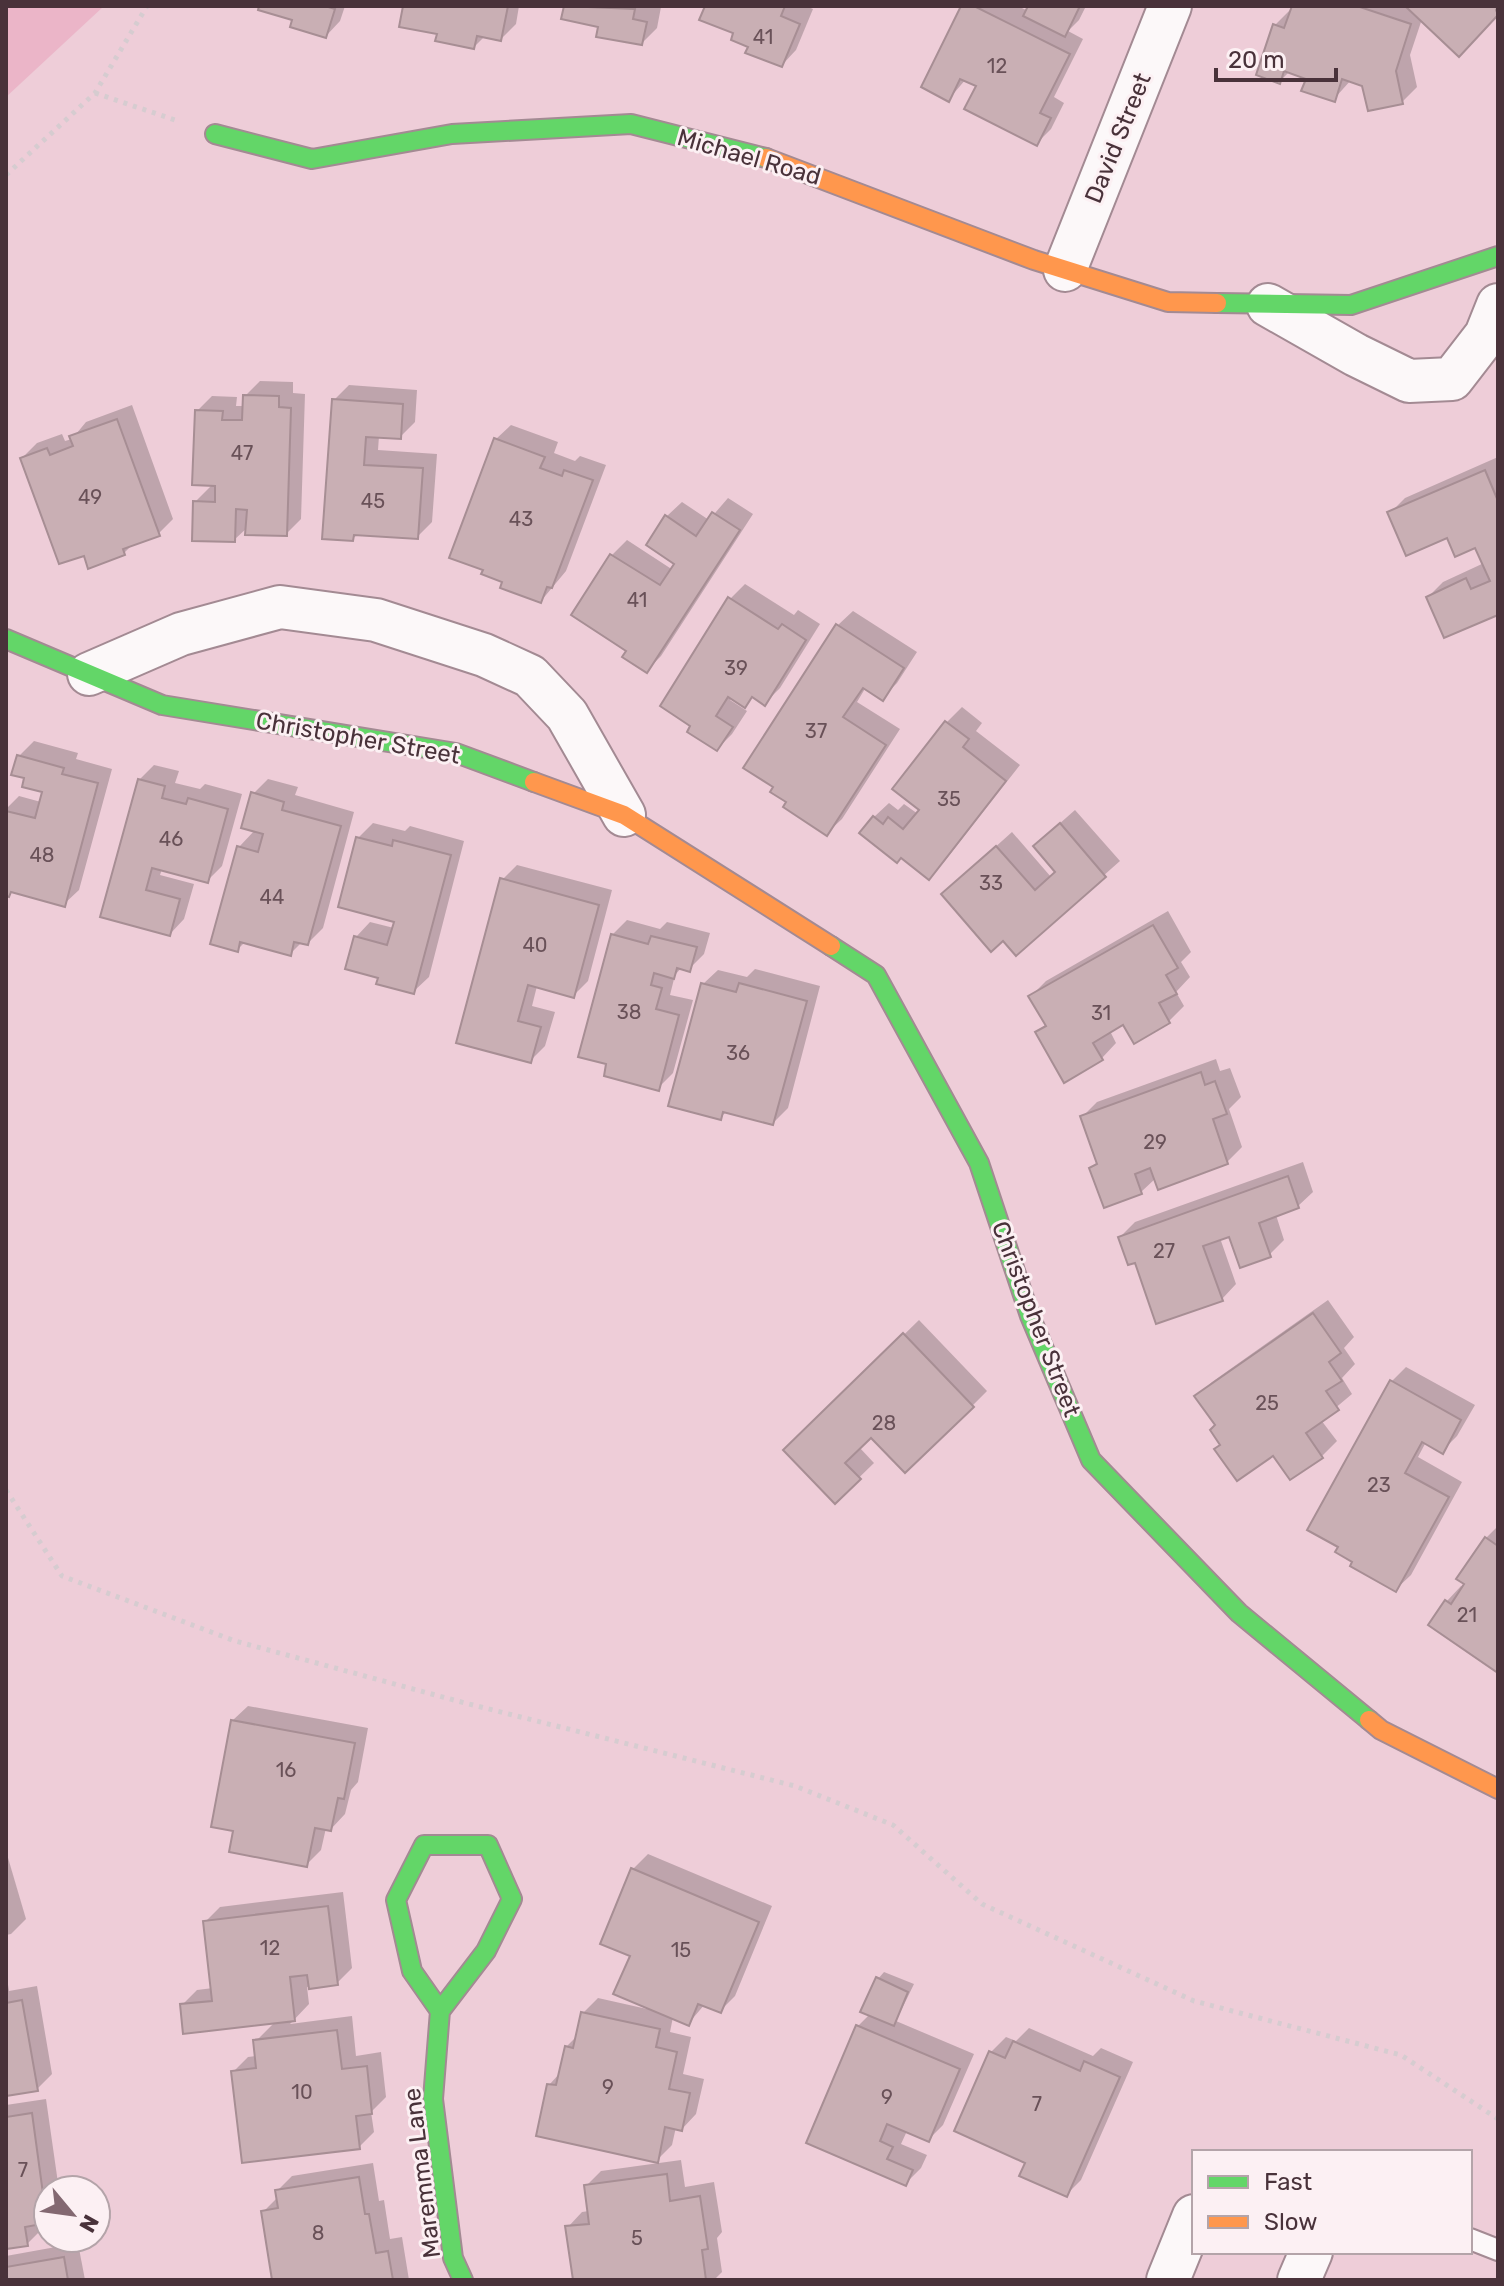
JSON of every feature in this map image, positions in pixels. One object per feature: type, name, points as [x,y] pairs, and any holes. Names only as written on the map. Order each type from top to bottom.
[{"type":"street","name":"David Street","points":[[1065,270],[1170,6]]},
{"type":"street","name":"Michael Road","points":[[215,134],[312,159],[452,134],[631,124],[774,160],[1065,270],[1168,302],[1351,305],[1498,256]]},
{"type":"street","name":"Michael Road","points":[[1268,305],[1409,381],[1452,379],[1486,335],[1498,305]]},
{"type":"street","name":"Christopher Street","points":[[89,674],[181,634],[280,607],[376,620],[484,655],[530,676],[567,715],[624,815]]},
{"type":"street","name":"Christopher Street","points":[[6,639],[162,705],[456,753],[624,815],[876,975],[979,1163],[1030,1316],[1091,1460],[1239,1613],[1381,1730],[1498,1789]]},
{"type":"street","points":[[424,1845],[488,1845],[512,1899],[486,1951],[440,2011],[412,1971],[396,1900],[424,1845]]},
{"type":"street","name":"Maremma Lane","points":[[440,2011],[433,2099],[453,2258],[463,2280]]},
{"type":"street","points":[[1168,2280],[1192,2221]]},
{"type":"street","points":[[1299,2280],[1310,2254]]},
{"type":"lane","points":[[1472,2240],[1498,2250]]},
{"type":"path","points":[[6,175],[95,93],[147,6]]},
{"type":"path","points":[[95,93],[215,134]]},
{"type":"path","points":[[6,1490],[62,1576],[235,1641],[795,1786],[893,1825],[982,1904],[1194,2001],[1401,2055],[1498,2119]]},
{"type":"shaded area","points":[[6,6],[104,6],[6,97]]},
{"type":"building","points":[[259,6],[325,6],[335,9],[326,38],[290,27],[292,20],[258,10]]},
{"type":"building","points":[[403,6],[508,6],[501,41],[477,36],[474,49],[435,41],[437,34],[399,27]]},
{"type":"building","points":[[564,6],[635,9],[633,19],[647,22],[642,45],[596,37],[598,27],[561,19]]},
{"type":"building","points":[[705,6],[785,6],[781,16],[800,24],[782,67],[745,53],[748,47],[731,40],[733,33],[699,20]]},
{"type":"building","points":[[961,6],[974,6],[1070,54],[1040,113],[1051,118],[1037,146],[964,109],[976,86],[960,79],[949,102],[921,87]]},
{"type":"building","points":[[1028,6],[1080,6],[1065,37],[1023,16]]},
{"type":"building","points":[[1292,6],[1357,6],[1411,24],[1396,71],[1403,104],[1368,111],[1362,86],[1342,79],[1335,102],[1301,91],[1306,79],[1284,71],[1280,84],[1256,75],[1273,24],[1284,28]]},
{"type":"building","points":[[1405,6],[1498,6],[1498,15],[1459,57]]},
{"type":"building","points":[[243,395],[279,396],[279,407],[291,408],[287,536],[245,535],[247,510],[236,509],[235,542],[192,541],[193,501],[215,502],[215,486],[192,485],[195,410],[223,411],[222,420],[242,420]]},
{"type":"building","points":[[332,399],[403,404],[401,439],[366,437],[364,465],[423,468],[418,539],[354,535],[353,541],[322,539]]},
{"type":"building","points":[[117,419],[160,536],[123,549],[125,555],[88,569],[84,556],[59,564],[20,458],[47,448],[50,455],[73,446],[69,436]]},
{"type":"building","points":[[494,438],[545,457],[540,468],[562,476],[564,470],[593,480],[552,588],[547,587],[541,603],[500,588],[502,582],[481,574],[483,570],[449,558]]},
{"type":"building","points":[[1485,470],[1498,501],[1498,615],[1444,638],[1426,597],[1466,578],[1471,589],[1490,581],[1475,548],[1455,557],[1447,538],[1406,556],[1387,512]]},
{"type":"building","points":[[712,512],[740,530],[647,673],[622,657],[626,651],[571,615],[610,554],[660,585],[674,564],[646,545],[665,515],[696,536]]},
{"type":"building","points":[[728,597],[778,629],[782,624],[806,640],[765,706],[752,697],[745,708],[728,697],[716,716],[733,727],[717,751],[687,732],[690,726],[660,706]]},
{"type":"building","points":[[836,624],[904,668],[883,701],[863,688],[843,717],[886,745],[827,836],[783,807],[786,802],[770,792],[773,787],[743,768]]},
{"type":"building","points":[[945,721],[969,739],[963,747],[1006,781],[929,880],[901,858],[897,863],[859,833],[873,816],[883,824],[888,817],[903,829],[919,810],[892,789]]},
{"type":"building","points":[[17,755],[64,768],[62,774],[98,783],[65,907],[11,892],[9,897],[6,896],[6,811],[35,818],[42,792],[22,787],[24,778],[11,775]]},
{"type":"building","points":[[138,779],[165,786],[162,798],[186,804],[188,798],[228,809],[208,883],[152,868],[146,890],[180,899],[170,936],[100,917]]},
{"type":"building","points":[[251,792],[284,802],[282,810],[341,826],[308,945],[294,942],[291,956],[240,942],[238,952],[210,944],[237,846],[258,852],[263,834],[241,828]]},
{"type":"building","points":[[1060,823],[1106,877],[1016,956],[1003,941],[991,952],[941,894],[996,846],[1035,890],[1055,872],[1033,846]]},
{"type":"building","points":[[356,837],[392,846],[393,840],[451,855],[414,994],[376,984],[378,978],[345,969],[354,936],[387,945],[394,922],[338,907]]},
{"type":"building","points":[[500,878],[599,905],[574,998],[528,985],[518,1021],[541,1027],[531,1063],[456,1043]]},
{"type":"building","points":[[1153,925],[1178,968],[1166,975],[1177,994],[1159,1003],[1170,1023],[1134,1044],[1123,1025],[1093,1043],[1103,1060],[1064,1083],[1035,1032],[1046,1026],[1028,996]]},
{"type":"building","points":[[611,934],[648,944],[651,936],[697,947],[690,972],[677,968],[674,979],[654,973],[651,985],[662,988],[656,1009],[679,1015],[659,1091],[604,1076],[606,1064],[578,1057]]},
{"type":"building","points":[[701,983],[736,992],[739,983],[807,1001],[773,1125],[723,1112],[721,1120],[668,1106]]},
{"type":"building","points":[[1201,1072],[1205,1085],[1215,1081],[1227,1114],[1213,1119],[1228,1164],[1158,1190],[1150,1168],[1135,1174],[1142,1194],[1104,1208],[1089,1168],[1097,1164],[1080,1116]]},
{"type":"building","points":[[1288,1176],[1299,1208],[1259,1223],[1271,1257],[1240,1268],[1229,1237],[1203,1246],[1223,1301],[1156,1324],[1135,1263],[1128,1265],[1118,1237]]},
{"type":"building","points":[[1313,1313],[1341,1353],[1329,1362],[1342,1381],[1326,1391],[1339,1410],[1306,1433],[1323,1458],[1290,1480],[1273,1456],[1237,1481],[1214,1449],[1220,1445],[1210,1430],[1215,1425],[1194,1396]]},
{"type":"building","points":[[903,1333],[974,1407],[905,1473],[871,1438],[845,1463],[861,1479],[835,1504],[783,1450]]},
{"type":"building","points":[[1390,1380],[1461,1420],[1443,1454],[1422,1442],[1405,1473],[1449,1497],[1396,1592],[1350,1566],[1352,1562],[1335,1552],[1338,1547],[1307,1530]]},
{"type":"building","points":[[1485,1537],[1498,1546],[1498,1673],[1428,1625],[1445,1600],[1451,1604],[1464,1584],[1456,1579]]},
{"type":"building","points":[[231,1720],[355,1743],[344,1799],[338,1798],[331,1831],[315,1828],[307,1867],[229,1852],[233,1831],[211,1827]]},
{"type":"building","points":[[631,1868],[759,1922],[721,2013],[698,2004],[689,2026],[613,1994],[630,1956],[600,1944]]},
{"type":"building","points":[[328,1906],[338,1985],[309,1989],[307,1975],[290,1977],[295,2021],[183,2034],[180,2004],[212,2001],[203,1921]]},
{"type":"building","points":[[876,1977],[908,1992],[894,2026],[860,2012]]},
{"type":"building","points":[[22,2000],[38,2091],[6,2096],[6,2003]]},
{"type":"building","points":[[581,2012],[660,2029],[656,2047],[677,2052],[669,2089],[690,2093],[682,2131],[665,2127],[658,2163],[536,2136],[547,2084],[556,2085],[565,2046],[573,2048]]},
{"type":"building","points":[[856,2025],[960,2069],[929,2142],[887,2124],[880,2141],[893,2147],[887,2159],[913,2170],[906,2186],[806,2143]]},
{"type":"building","points":[[337,2030],[342,2069],[367,2066],[372,2114],[356,2116],[360,2149],[242,2163],[231,2071],[256,2068],[253,2040]]},
{"type":"building","points":[[1013,2041],[1080,2071],[1084,2061],[1120,2077],[1067,2197],[1019,2176],[1025,2163],[954,2131],[989,2051],[1005,2058]]},
{"type":"building","points":[[32,2113],[40,2174],[32,2174],[32,2226],[25,2227],[28,2246],[6,2249],[6,2117]]},
{"type":"building","points":[[667,2174],[670,2201],[700,2196],[708,2249],[702,2250],[706,2280],[573,2280],[565,2226],[589,2224],[584,2185]]},
{"type":"building","points":[[359,2177],[376,2253],[388,2251],[393,2280],[272,2280],[261,2211],[278,2208],[275,2190]]},
{"type":"building","points":[[64,2257],[68,2280],[6,2280],[6,2267]]},
{"type":"traffic: fast","points":[[215,134],[312,159],[452,134],[631,124],[766,158]]},
{"type":"traffic: fast","points":[[1217,303],[1351,305],[1498,256]]},
{"type":"traffic: fast","points":[[6,639],[162,705],[456,753],[534,782]]},
{"type":"traffic: fast","points":[[831,946],[876,975],[979,1163],[1030,1316],[1091,1460],[1239,1613],[1369,1720]]},
{"type":"traffic: fast","points":[[440,2011],[412,1971],[396,1900],[424,1845],[488,1845],[512,1899],[486,1951],[440,2011],[433,2099],[453,2258],[463,2280]]},
{"type":"traffic: slow","points":[[766,158],[1034,260],[1168,302],[1217,303]]},
{"type":"traffic: slow","points":[[534,782],[624,815],[831,946]]},
{"type":"traffic: slow","points":[[1369,1720],[1381,1730],[1498,1789]]}]
